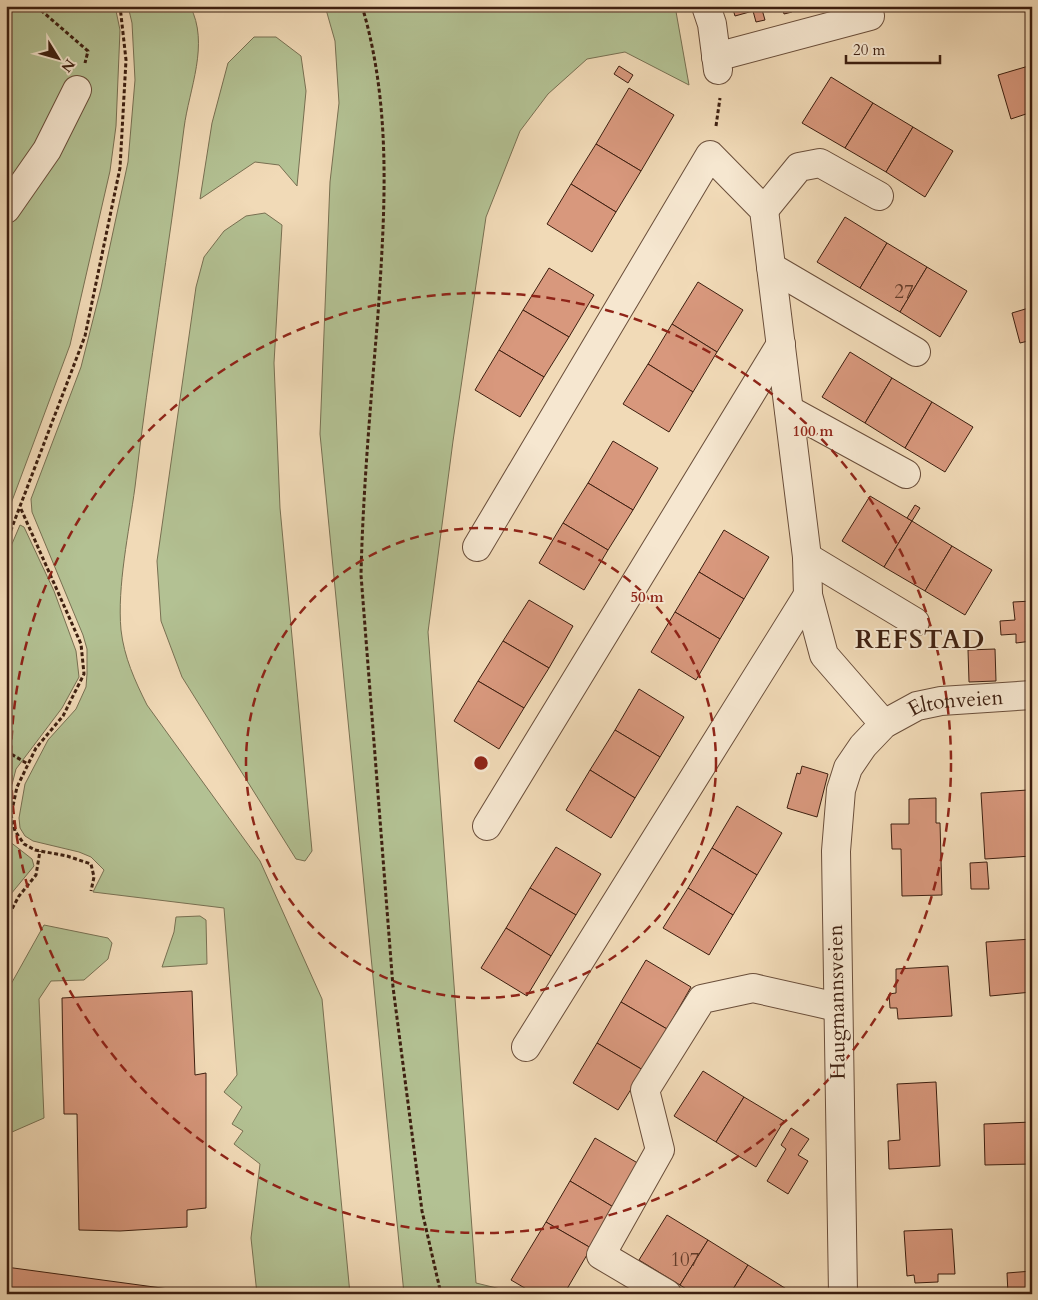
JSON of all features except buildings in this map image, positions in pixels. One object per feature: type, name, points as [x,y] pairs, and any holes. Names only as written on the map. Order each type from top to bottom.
[{"type":"street","points":[[706,6],[717,63],[870,16]]},
{"type":"street","points":[[6,209],[47,150],[77,90]]},
{"type":"street","points":[[477,547],[710,155],[764,210],[807,557],[808,595],[824,654],[884,724]]},
{"type":"street","points":[[764,210],[798,166],[820,163],[879,196]]},
{"type":"street","points":[[772,267],[916,352]]},
{"type":"street","points":[[487,826],[781,344]]},
{"type":"street","points":[[789,410],[906,474]]},
{"type":"street","points":[[807,557],[915,622]]},
{"type":"street","points":[[526,1047],[808,595]]},
{"type":"street","name":"Eltonveien","points":[[884,724],[917,706],[941,701],[1032,695]]},
{"type":"street","name":"Haugmannsveien","points":[[843,1294],[836,850],[841,790],[848,768],[863,746],[884,724]]},
{"type":"street","points":[[667,1294],[601,1255],[660,1150],[645,1090],[702,999],[753,988],[837,1007]]},
{"type":"path","points":[[36,6],[88,51],[77,90]]},
{"type":"path","points":[[6,543],[21,508],[85,336],[120,168],[126,60],[120,6]]},
{"type":"path","points":[[362,6],[371,37],[380,87],[384,138],[382,250],[362,521],[361,575],[393,987],[422,1211],[441,1294]]},
{"type":"path","points":[[710,155],[720,95],[717,63]]},
{"type":"path","points":[[21,508],[81,644],[84,674],[64,716],[36,748],[17,787],[12,815],[18,838],[24,844],[40,851],[67,856],[92,864],[94,877],[91,891]]},
{"type":"path","points":[[6,751],[28,764]]},
{"type":"path","points":[[6,920],[19,896],[36,875],[40,851]]},
{"type":"green space","points":[[6,6],[115,6],[120,30],[116,126],[110,171],[70,345],[6,517]]},
{"type":"green space","points":[[128,6],[190,6],[196,21],[198,51],[184,128],[124,559],[120,613],[122,640],[131,669],[147,705],[260,861],[322,999],[350,1294],[257,1294],[251,1238],[260,1164],[234,1144],[243,1131],[232,1124],[242,1107],[224,1092],[237,1075],[224,908],[93,892],[104,870],[91,857],[79,852],[33,841],[25,836],[20,828],[19,818],[25,784],[48,740],[76,709],[86,687],[87,649],[83,635],[32,512],[31,499],[81,367],[101,288],[128,162],[135,80],[132,23]]},
{"type":"green space","points":[[325,6],[675,6],[689,85],[625,52],[587,59],[548,94],[520,131],[486,217],[453,441],[428,632],[476,1283],[521,1294],[404,1294],[320,434],[330,182],[339,103],[335,41]]},
{"type":"green space","points":[[254,37],[276,37],[301,56],[306,91],[297,186],[279,165],[255,162],[200,199],[212,123],[228,63]]},
{"type":"green space","points":[[265,213],[282,225],[274,363],[280,508],[312,851],[305,861],[296,859],[182,677],[161,621],[157,561],[196,287],[204,257],[224,231],[246,216]]},
{"type":"green space","points":[[20,525],[24,527],[54,591],[76,651],[79,677],[62,708],[16,769],[6,808],[6,558]]},
{"type":"green space","points":[[6,821],[9,841],[32,859],[34,866],[6,900]]},
{"type":"green space","points":[[200,916],[206,920],[207,964],[162,967],[174,932],[176,917]]},
{"type":"green space","points":[[44,925],[108,938],[112,943],[108,959],[84,980],[51,981],[39,999],[44,1118],[12,1132],[6,1126],[6,993]]},
{"type":"district","name":"REFSTAD","points":[[920,639]]}]
